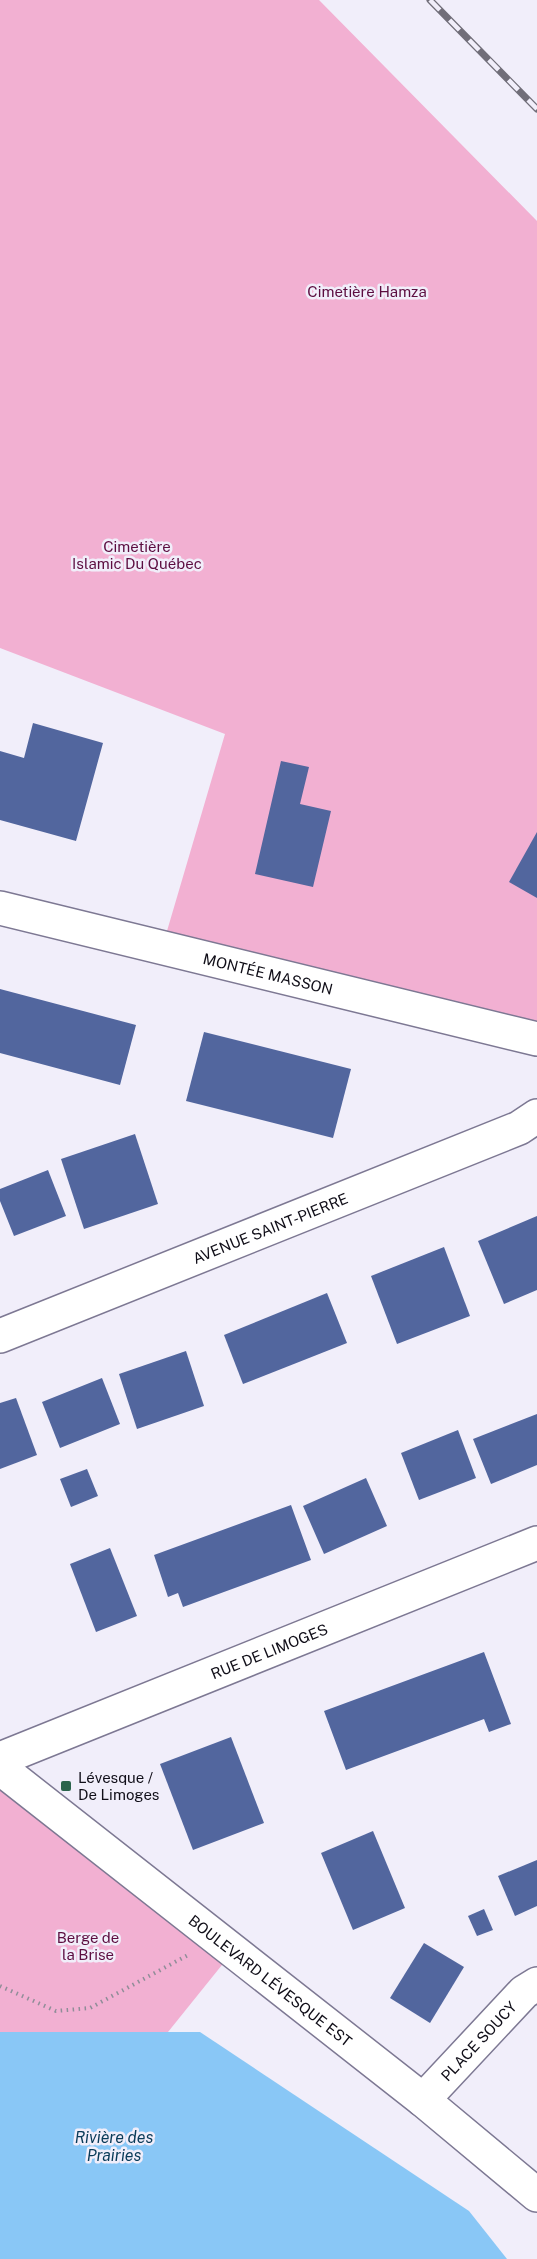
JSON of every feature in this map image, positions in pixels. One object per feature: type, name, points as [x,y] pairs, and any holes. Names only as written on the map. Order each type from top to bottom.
[{"type":"street","name":"MONTÉE MASSON","points":[[0,908],[537,1039]]},
{"type":"street","name":"AVENUE SAINT-PIERRE","points":[[0,1336],[519,1128],[537,1116]]},
{"type":"street","name":"RUE DE LIMOGES","points":[[0,1759],[537,1543]]},
{"type":"street","name":"BOULEVARD LÉVESQUE EST","points":[[0,1768],[423,2100],[537,2195]]},
{"type":"street","name":"PLACE SOUCY","points":[[423,2100],[524,1992],[537,1984]]},
{"type":"path","points":[[0,1986],[56,2011],[90,2007],[185,1958],[209,1930]]},
{"type":"green space","points":[[0,0],[319,0],[537,221],[537,1039],[162,948],[225,734],[0,648]]},
{"type":"green space","name":"Berge de la Brise","points":[[0,1768],[234,1950],[168,2032],[0,2032]]},
{"type":"water","name":"Rivière des Prairies","points":[[0,2032],[200,2032],[469,2211],[507,2259],[0,2259]]},
{"type":"building","points":[[33,723],[103,743],[76,841],[0,820],[0,751],[24,758]]},
{"type":"building","points":[[281,761],[309,767],[300,804],[331,811],[313,887],[255,874]]},
{"type":"building","points":[[537,832],[537,898],[509,882]]},
{"type":"building","points":[[0,989],[136,1025],[120,1085],[0,1053]]},
{"type":"building","points":[[204,1032],[351,1069],[333,1138],[186,1101]]},
{"type":"building","points":[[135,1134],[158,1204],[84,1229],[61,1159]]},
{"type":"building","points":[[48,1170],[66,1216],[14,1236],[0,1201],[0,1189]]},
{"type":"building","points":[[537,1216],[537,1290],[504,1304],[478,1241]]},
{"type":"building","points":[[444,1247],[470,1316],[397,1344],[371,1276]]},
{"type":"building","points":[[327,1293],[347,1343],[243,1384],[224,1335]]},
{"type":"building","points":[[186,1351],[204,1406],[137,1429],[119,1374]]},
{"type":"building","points":[[102,1378],[120,1424],[60,1448],[42,1402]]},
{"type":"building","points":[[16,1398],[37,1455],[0,1469],[0,1403]]},
{"type":"building","points":[[537,1414],[537,1465],[491,1484],[473,1439]]},
{"type":"building","points":[[458,1430],[476,1478],[419,1500],[401,1453]]},
{"type":"building","points":[[87,1469],[98,1496],[71,1507],[60,1479]]},
{"type":"building","points":[[366,1478],[387,1526],[324,1554],[303,1506]]},
{"type":"building","points":[[291,1505],[311,1560],[183,1607],[178,1593],[168,1597],[154,1555]]},
{"type":"building","points":[[110,1548],[137,1616],[96,1632],[70,1564]]},
{"type":"building","points":[[484,1652],[511,1724],[489,1732],[484,1719],[346,1770],[324,1711]]},
{"type":"building","points":[[231,1737],[264,1823],[193,1850],[160,1764]]},
{"type":"building","points":[[373,1831],[405,1908],[353,1930],[321,1853]]},
{"type":"building","points":[[537,1860],[537,1906],[515,1916],[498,1876]]},
{"type":"building","points":[[484,1909],[493,1930],[477,1936],[468,1916]]},
{"type":"building","points":[[424,1943],[464,1967],[430,2023],[390,1998]]},
{"type":"railway","points":[[430,0],[537,109]]},
{"type":"place","name":"Lévesque / De Limoges","points":[[66,1786]]},
{"type":"park label","name":"Cimetière Hamza","points":[[367,291]]},
{"type":"park label","name":"Cimetière Islamic Du Québec","points":[[137,554]]}]
